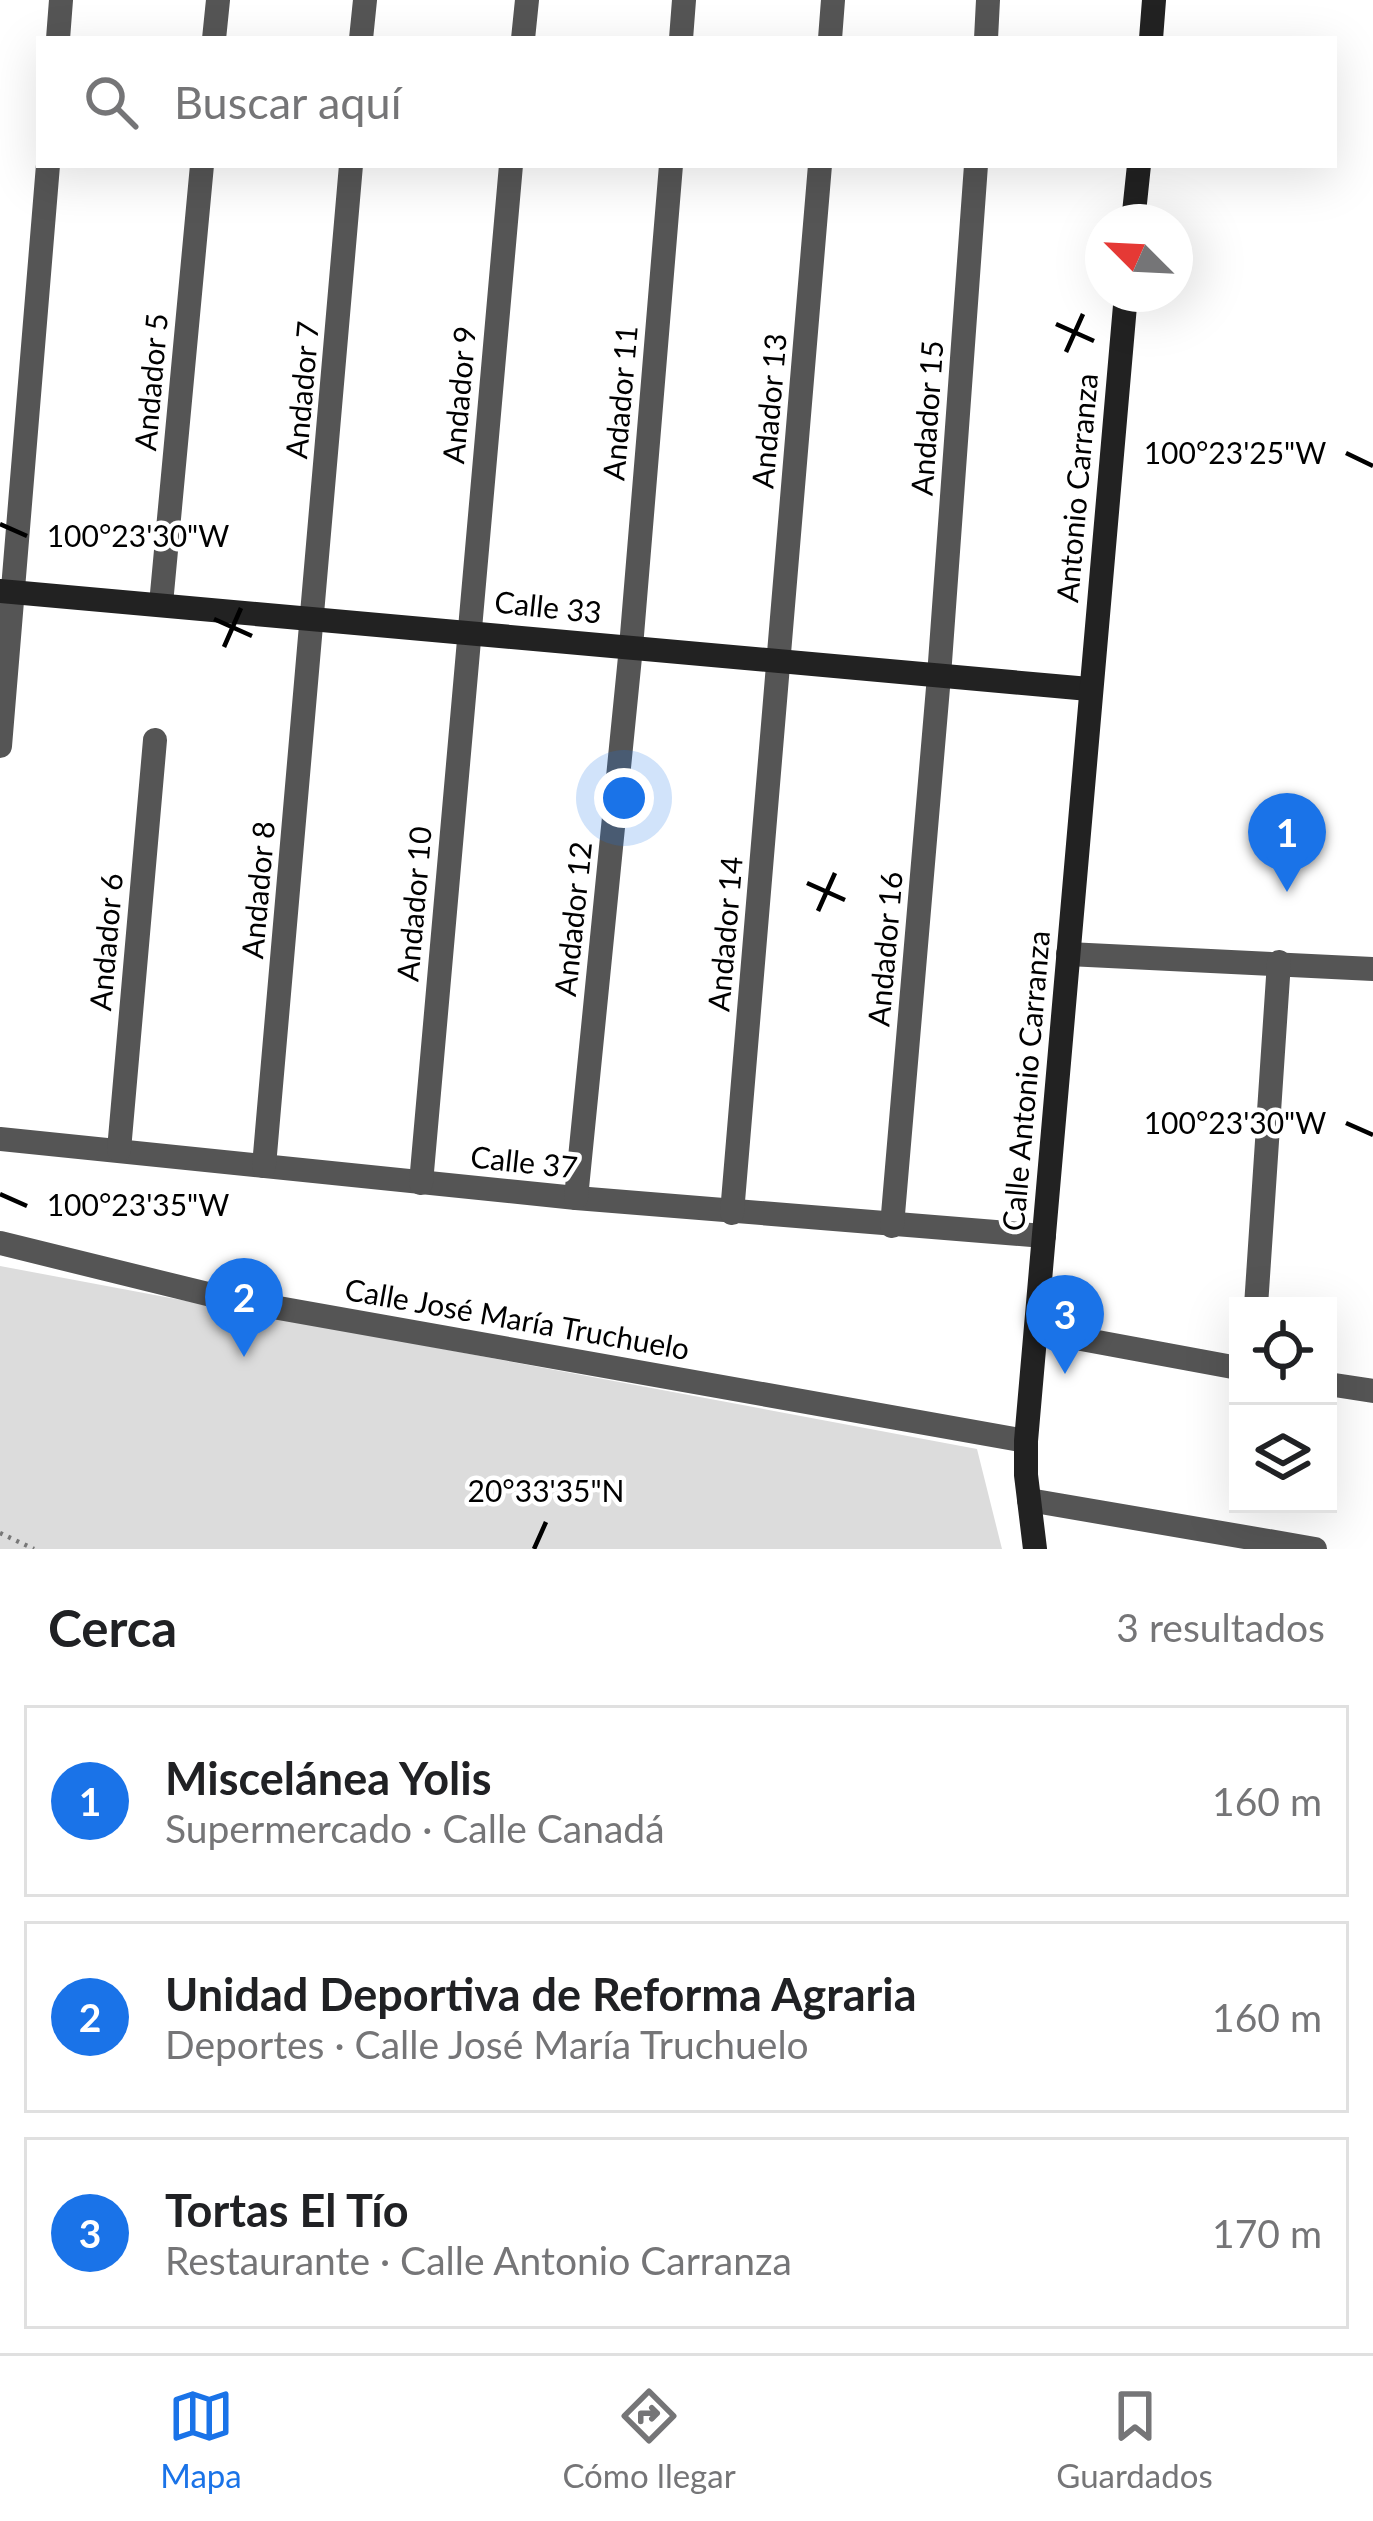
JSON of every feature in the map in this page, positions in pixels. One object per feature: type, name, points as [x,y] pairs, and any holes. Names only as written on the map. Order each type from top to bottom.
[{"type":"street","points":[[58,36],[62,0]]},
{"type":"street","points":[[214,36],[218,0]]},
{"type":"street","points":[[362,36],[364,0]]},
{"type":"street","points":[[523,36],[526,0]]},
{"type":"street","points":[[681,36],[684,0]]},
{"type":"street","points":[[830,36],[833,0]]},
{"type":"street","points":[[986,36],[988,0]]},
{"type":"street","points":[[1150,36],[1154,0]]},
{"type":"street","points":[[0,746],[6,591],[48,168]]},
{"type":"street","name":"Andador 5","points":[[161,604],[202,168]]},
{"type":"street","name":"Andador 7","points":[[314,621],[351,168]]},
{"type":"street","name":"Andador 9","points":[[469,630],[512,168]]},
{"type":"street","name":"Andador 11","points":[[631,646],[671,168]]},
{"type":"street","name":"Andador 13","points":[[781,661],[820,168]]},
{"type":"street","name":"Andador 15","points":[[939,676],[976,168]]},
{"type":"street","points":[[1135,204],[1138,168]]},
{"type":"street","name":"Antonio Carranza","points":[[1089,688],[1124,312]]},
{"type":"street","name":"Calle 33","points":[[6,591],[1089,688]]},
{"type":"street","name":"Andador 8","points":[[264,1166],[314,621]]},
{"type":"street","name":"Andador 10","points":[[421,1183],[469,630]]},
{"type":"street","name":"Andador 12","points":[[576,1198],[631,646]]},
{"type":"street","name":"Andador 14","points":[[732,1213],[781,661]]},
{"type":"street","name":"Andador 16","points":[[892,1226],[939,676]]},
{"type":"street","name":"Calle Antonio Carranza","points":[[1035,1549],[1026,1442],[1089,688]]},
{"type":"street","name":"Andador 6","points":[[119,1150],[155,740]]},
{"type":"street","points":[[1068,954],[1373,969]]},
{"type":"street","points":[[1257,1297],[1279,962]]},
{"type":"street","name":"Calle 37","points":[[0,1139],[732,1213],[1044,1236]]},
{"type":"street","name":"Calle José María Truchuelo","points":[[0,1243],[229,1298],[1026,1442]]},
{"type":"street","points":[[1037,1331],[1229,1366]]},
{"type":"street","points":[[1337,1385],[1373,1391]]},
{"type":"street","points":[[1029,1500],[1316,1549]]},
{"type":"path","points":[[0,1533],[34,1549]]},
{"type":"shaded area","points":[[0,1266],[977,1449],[1002,1549],[0,1549]]},
{"type":"place","name":"Miscelánea Yolis","points":[[1287,892]]},
{"type":"place","name":"Unidad Deportiva de Reforma Agraria","points":[[244,1357]]},
{"type":"place","name":"Tortas El Tío","points":[[1065,1374]]}]
